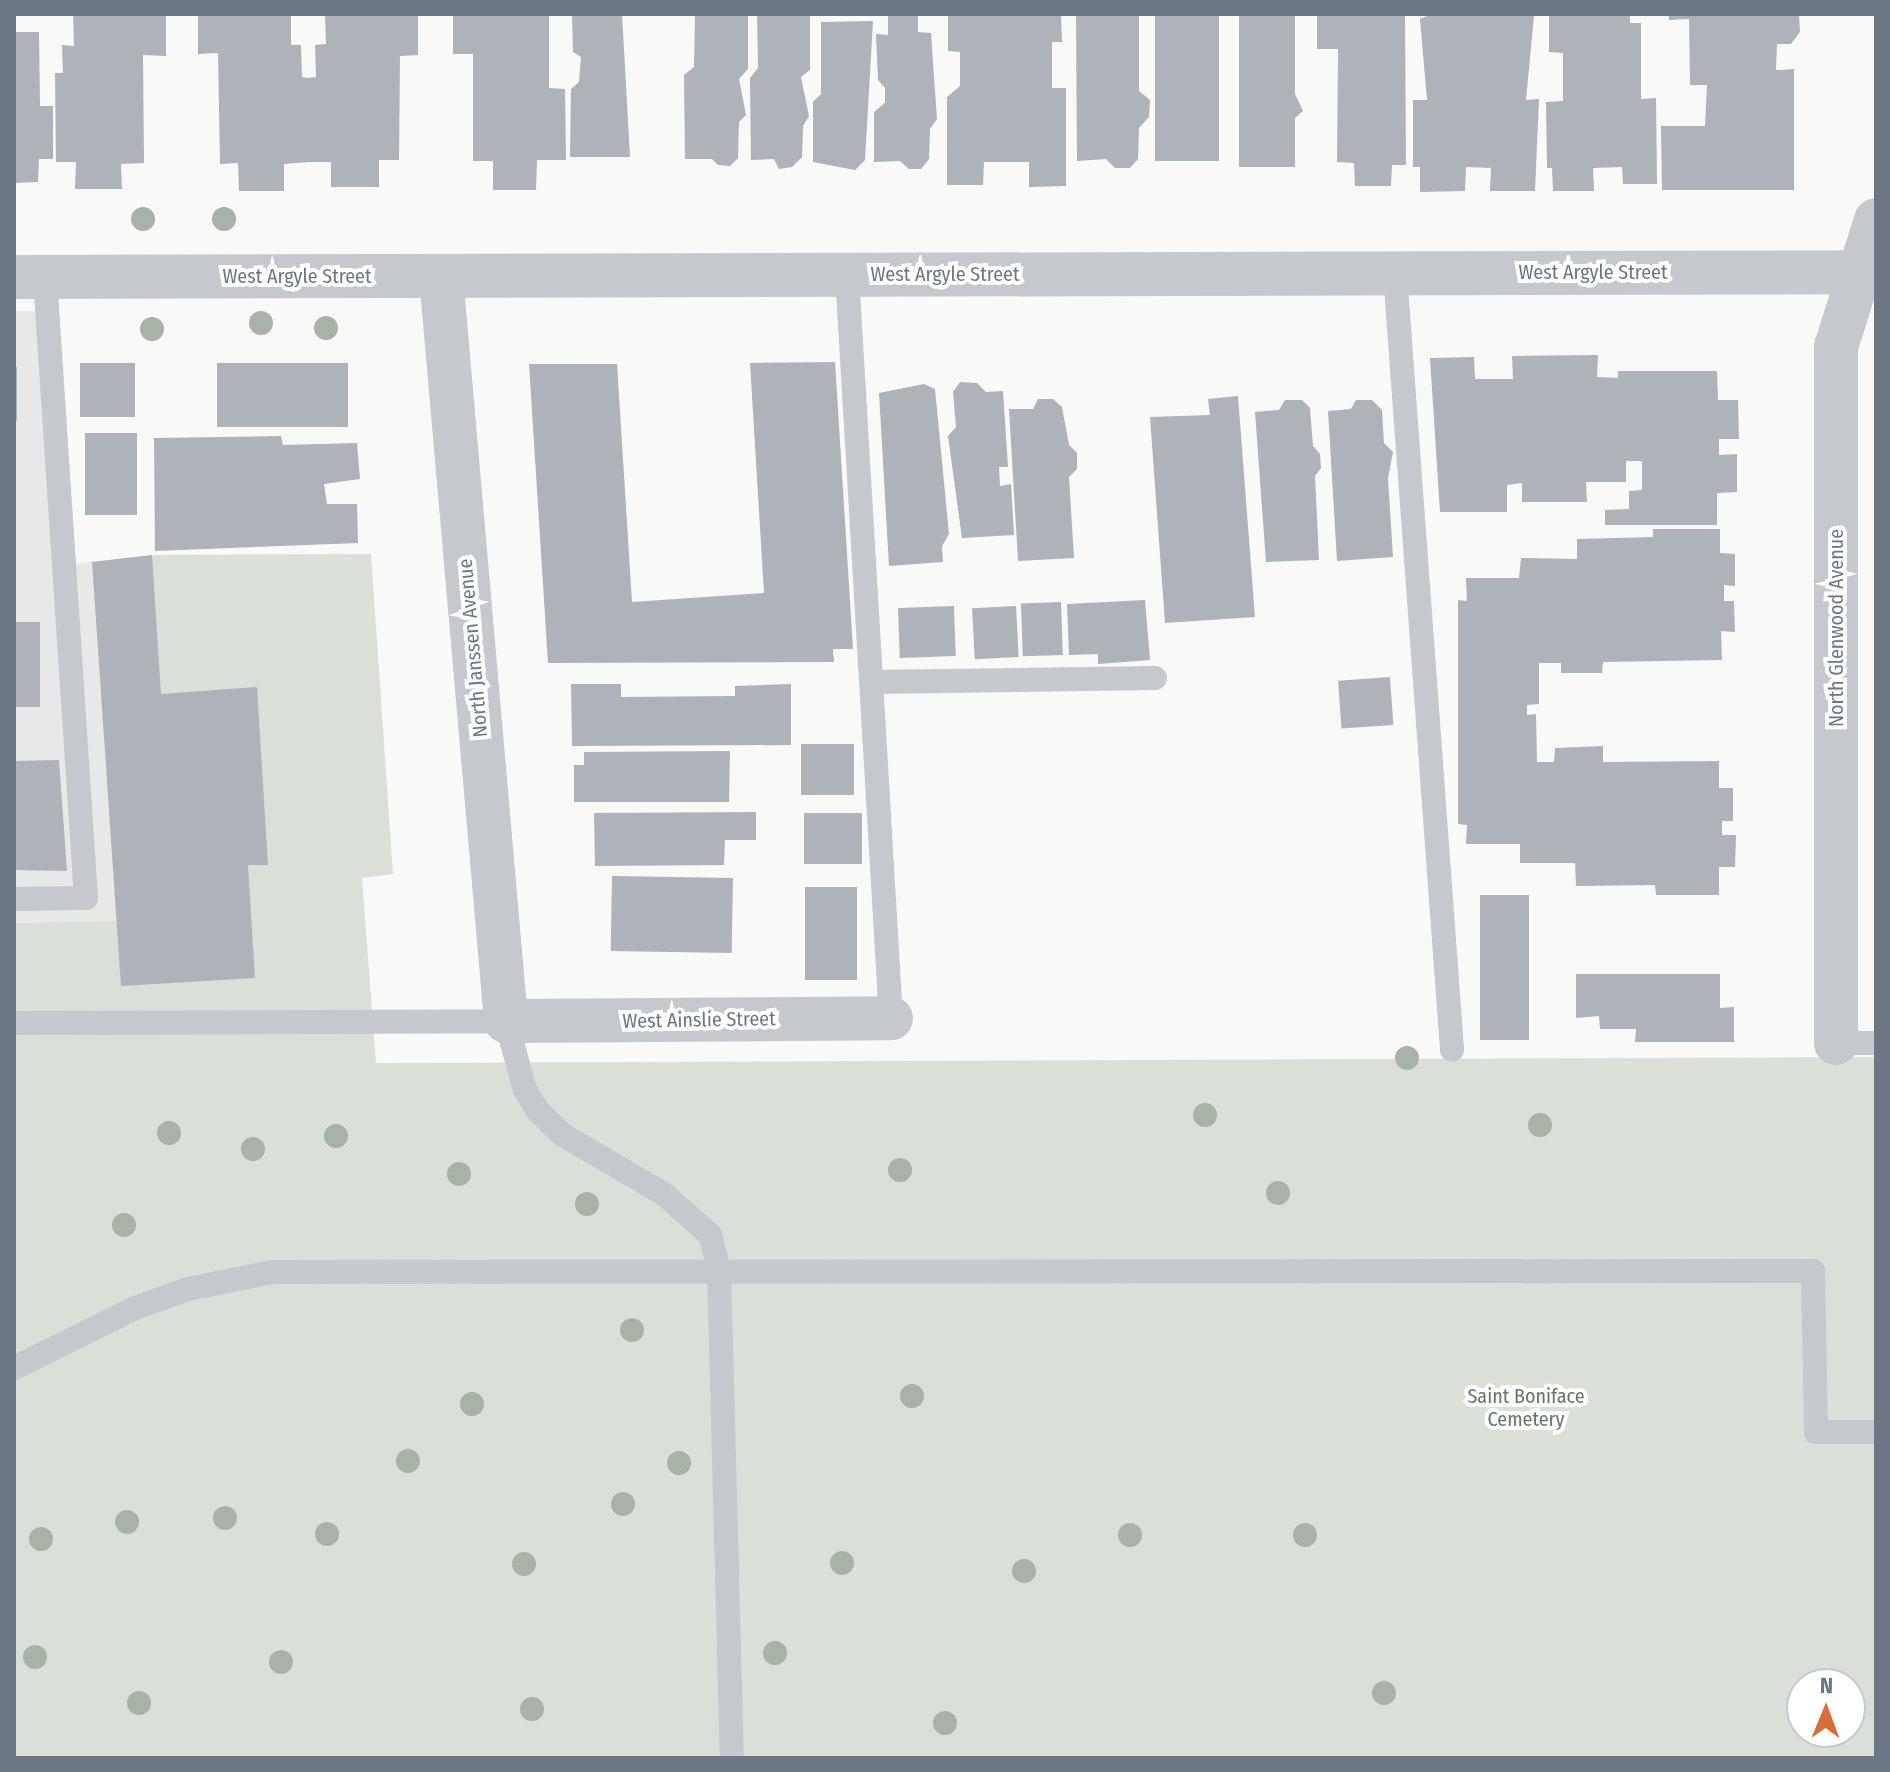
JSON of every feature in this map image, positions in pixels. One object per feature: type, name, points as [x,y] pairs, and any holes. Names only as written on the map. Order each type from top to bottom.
[{"type":"street","name":"North Glenwood Avenue","points":[[1856,1043],[1836,347],[1868,272],[1876,220]]},
{"type":"street","name":"West Argyle Street","points":[[29,277],[1868,272]]},
{"type":"street","name":"North Janssen Avenue","points":[[441,276],[506,1021]]},
{"type":"street","name":"West Ainslie Street","points":[[506,1021],[891,1018]]},
{"type":"lane","points":[[1395,273],[1452,1050]]},
{"type":"lane","points":[[847,274],[891,1018]]},
{"type":"lane","points":[[14,899],[86,898],[29,277]]},
{"type":"lane","points":[[871,682],[1155,678]]},
{"type":"lane","points":[[14,1023],[506,1021],[525,1090],[538,1111],[563,1135],[664,1194],[710,1235],[719,1268],[732,1758]]},
{"type":"lane","points":[[14,1368],[135,1308],[188,1289],[272,1272],[719,1268],[1813,1271],[1816,1432],[1876,1432]]},
{"type":"shaded area","points":[[14,311],[47,311],[64,566],[92,562],[117,922],[14,923]]},
{"type":"green space","name":"Saint Boniface Cemetery","points":[[371,554],[393,874],[362,878],[376,1063],[1876,1057],[1876,1758],[14,1758],[14,923],[117,921],[92,562],[152,555]]},
{"type":"building","points":[[73,14],[166,14],[166,56],[143,55],[144,163],[121,164],[122,189],[75,189],[76,162],[56,162],[55,73],[63,73],[62,45],[74,46]]},
{"type":"building","points":[[198,14],[291,14],[291,45],[301,45],[302,77],[308,78],[316,77],[315,45],[326,44],[325,14],[418,14],[418,55],[400,56],[399,160],[379,160],[379,187],[331,187],[331,162],[309,162],[284,164],[284,191],[239,191],[238,163],[220,164],[218,53],[198,54]]},
{"type":"building","points":[[453,14],[549,14],[549,88],[565,89],[566,160],[537,160],[536,190],[493,190],[493,161],[473,161],[473,54],[453,54]]},
{"type":"building","points":[[572,14],[622,14],[630,157],[570,157],[571,89],[579,82],[581,57],[573,52]]},
{"type":"building","points":[[695,14],[748,14],[748,69],[739,79],[746,115],[739,122],[738,158],[730,166],[718,165],[712,159],[685,159],[684,75],[694,67]]},
{"type":"building","points":[[757,14],[810,14],[810,70],[801,77],[809,116],[803,126],[802,157],[792,167],[779,169],[774,159],[751,160],[750,78],[758,68]]},
{"type":"building","points":[[888,14],[918,14],[918,32],[931,33],[937,119],[930,129],[929,159],[921,169],[909,169],[900,161],[874,162],[874,112],[885,103],[885,88],[878,80],[876,34],[888,35]]},
{"type":"building","points":[[948,14],[1061,15],[1062,42],[1052,42],[1052,88],[1066,88],[1066,186],[1029,187],[1029,162],[984,162],[983,185],[947,185],[947,97],[960,86],[960,52],[948,51]]},
{"type":"building","points":[[1076,14],[1139,14],[1139,91],[1150,100],[1149,117],[1139,128],[1138,159],[1130,168],[1115,168],[1106,159],[1077,161]]},
{"type":"building","points":[[1155,14],[1219,14],[1219,161],[1155,161]]},
{"type":"building","points":[[1239,14],[1295,14],[1295,94],[1303,111],[1295,118],[1295,167],[1239,167]]},
{"type":"building","points":[[1317,14],[1405,14],[1406,165],[1392,165],[1391,186],[1355,186],[1354,163],[1337,162],[1338,49],[1317,49]]},
{"type":"building","points":[[1432,14],[1534,16],[1526,100],[1539,99],[1535,191],[1490,191],[1491,168],[1466,167],[1465,191],[1420,192],[1420,167],[1413,167],[1413,100],[1427,100],[1420,19]]},
{"type":"building","points":[[1549,14],[1630,14],[1630,23],[1641,23],[1641,99],[1656,98],[1657,184],[1623,184],[1622,167],[1593,168],[1594,191],[1553,191],[1552,168],[1547,168],[1546,102],[1563,101],[1563,53],[1549,52]]},
{"type":"building","points":[[1669,14],[1799,14],[1800,32],[1791,44],[1777,44],[1776,70],[1794,69],[1794,190],[1662,190],[1661,126],[1705,126],[1707,85],[1690,85],[1689,19],[1669,20]]},
{"type":"building","points":[[873,21],[865,160],[855,170],[813,162],[813,102],[821,94],[821,22]]},
{"type":"building","points":[[14,32],[39,32],[40,106],[53,106],[53,159],[39,159],[38,182],[14,183]]},
{"type":"building","points":[[1598,355],[1597,377],[1618,378],[1618,371],[1717,371],[1718,400],[1738,400],[1739,439],[1719,439],[1719,455],[1737,454],[1737,492],[1717,493],[1717,525],[1605,525],[1605,510],[1629,509],[1629,491],[1642,490],[1642,461],[1626,461],[1626,482],[1586,482],[1587,502],[1522,502],[1522,483],[1507,485],[1507,512],[1440,512],[1430,358],[1474,357],[1475,379],[1513,379],[1512,356]]},
{"type":"building","points":[[835,362],[853,649],[833,649],[834,662],[548,663],[529,364],[617,364],[632,602],[764,593],[750,363]]},
{"type":"building","points":[[80,363],[135,363],[135,417],[80,417]]},
{"type":"building","points":[[217,363],[348,363],[348,427],[217,427]]},
{"type":"building","points":[[14,367],[17,367],[17,421],[14,421]]},
{"type":"building","points":[[960,382],[977,383],[986,392],[1003,391],[1008,467],[999,467],[1000,486],[1011,484],[1014,535],[962,538],[948,436],[956,427],[953,392]]},
{"type":"building","points":[[924,384],[935,389],[949,534],[942,546],[943,562],[889,566],[879,393]]},
{"type":"building","points":[[1238,396],[1255,617],[1165,623],[1150,417],[1210,415],[1208,399]]},
{"type":"building","points":[[1038,399],[1053,399],[1062,407],[1069,445],[1077,453],[1077,469],[1069,477],[1074,558],[1018,561],[1009,409],[1033,409]]},
{"type":"building","points":[[1285,400],[1302,400],[1310,408],[1313,446],[1320,454],[1321,468],[1315,476],[1319,560],[1266,562],[1255,412],[1279,410]]},
{"type":"building","points":[[1356,400],[1372,400],[1382,410],[1384,443],[1393,452],[1388,478],[1393,557],[1337,561],[1328,411],[1351,409]]},
{"type":"building","points":[[85,433],[137,433],[137,515],[85,515]]},
{"type":"building","points":[[281,436],[283,445],[357,443],[360,479],[324,484],[327,504],[357,504],[358,543],[155,551],[154,438]]},
{"type":"building","points":[[1653,529],[1720,529],[1720,553],[1735,554],[1735,586],[1724,585],[1724,601],[1734,601],[1735,632],[1721,631],[1722,660],[1603,662],[1602,673],[1561,673],[1561,663],[1539,663],[1539,704],[1527,705],[1527,715],[1536,714],[1537,762],[1554,762],[1555,748],[1603,746],[1603,762],[1719,761],[1719,788],[1733,788],[1733,821],[1722,821],[1722,835],[1736,835],[1735,867],[1719,867],[1719,895],[1656,895],[1655,885],[1576,886],[1575,863],[1520,863],[1520,844],[1466,844],[1467,825],[1458,824],[1458,600],[1467,601],[1466,578],[1519,578],[1521,558],[1577,559],[1577,539],[1653,537]]},
{"type":"building","points":[[152,555],[161,694],[257,687],[268,865],[248,865],[255,978],[121,986],[92,562]]},
{"type":"building","points":[[1145,600],[1150,660],[1098,664],[1098,654],[1069,655],[1067,604]]},
{"type":"building","points":[[1061,602],[1063,655],[1023,656],[1021,603]]},
{"type":"building","points":[[954,606],[956,656],[900,658],[898,608]]},
{"type":"building","points":[[1016,606],[1019,657],[975,659],[972,608]]},
{"type":"building","points":[[14,622],[40,622],[40,707],[14,707]]},
{"type":"building","points":[[1390,677],[1393,725],[1341,729],[1338,681]]},
{"type":"building","points":[[571,684],[621,684],[621,697],[735,696],[735,686],[791,684],[791,745],[572,746]]},
{"type":"building","points":[[801,744],[854,744],[854,795],[801,795]]},
{"type":"building","points":[[730,751],[729,802],[574,802],[574,765],[584,765],[584,752]]},
{"type":"building","points":[[59,760],[67,871],[14,870],[14,761]]},
{"type":"building","points":[[756,812],[756,840],[725,840],[724,865],[595,866],[594,813]]},
{"type":"building","points":[[804,813],[862,813],[862,864],[804,864]]},
{"type":"building","points":[[612,876],[733,878],[732,953],[611,951]]},
{"type":"building","points":[[805,887],[857,887],[857,980],[805,980]]},
{"type":"building","points":[[1480,895],[1529,895],[1529,1040],[1480,1040]]},
{"type":"building","points":[[1576,974],[1720,974],[1720,1008],[1734,1007],[1734,1042],[1635,1042],[1636,1029],[1600,1029],[1599,1016],[1576,1018]]}]
